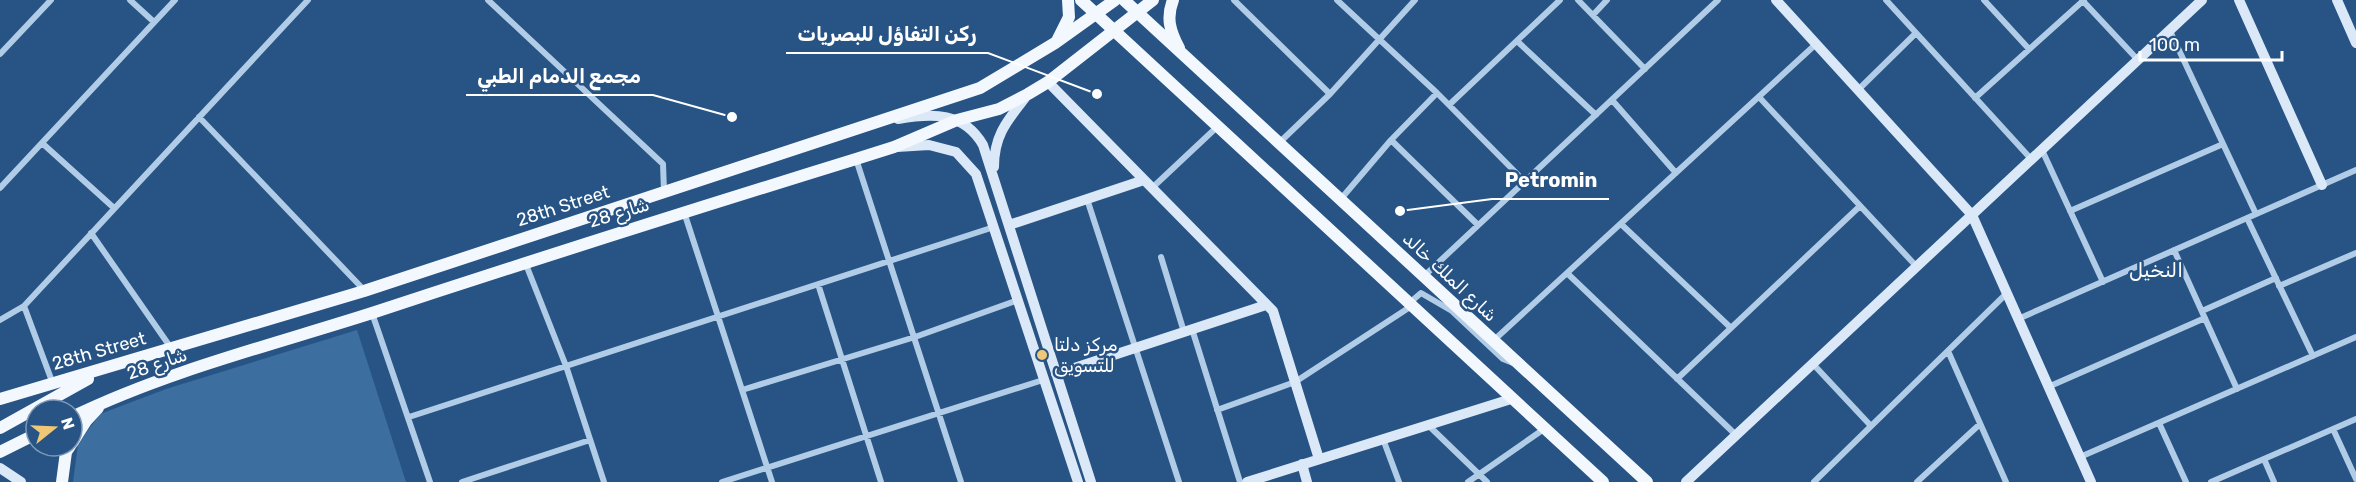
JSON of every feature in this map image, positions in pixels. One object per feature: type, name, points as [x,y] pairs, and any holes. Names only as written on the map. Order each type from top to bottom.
[{"type":"main road","points":[[1055,43],[1069,17],[1068,0]]},
{"type":"main road","points":[[1080,0],[1410,307],[1603,482]]},
{"type":"main road","name":"28th Street","points":[[0,399],[364,291],[883,122],[980,88],[1055,43],[1115,0]]},
{"type":"main road","name":"شارع الملك خالد","points":[[1124,0],[1183,57],[1647,482]]},
{"type":"main road","name":"شارع 28","points":[[84,411],[106,400],[372,312],[894,147],[957,120],[999,109],[1048,82],[1153,0]]},
{"type":"main road","points":[[1173,0],[1167,14],[1171,33],[1183,57]]},
{"type":"main road","points":[[1087,51],[1110,44],[1122,44],[1136,52]]},
{"type":"main road","points":[[0,428],[108,368]]},
{"type":"main road","points":[[84,424],[106,400]]},
{"type":"main road","points":[[0,452],[24,440]]},
{"type":"main road","points":[[62,482],[65,458]]},
{"type":"street","points":[[0,54],[51,0]]},
{"type":"street","points":[[130,0],[154,22]]},
{"type":"street","points":[[0,188],[175,0]]},
{"type":"street","points":[[0,320],[24,306],[308,0]]},
{"type":"street","points":[[488,0],[663,164],[664,192]]},
{"type":"street","points":[[1234,0],[1330,94]]},
{"type":"street","points":[[1336,0],[1437,93],[1525,182]]},
{"type":"street","points":[[1278,144],[1330,94],[1415,0]]},
{"type":"street","points":[[1449,105],[1560,0]]},
{"type":"street","points":[[1578,0],[1645,69]]},
{"type":"street","points":[[1593,15],[1607,0]]},
{"type":"street","points":[[1424,277],[1718,0]]},
{"type":"street","points":[[1776,0],[1972,215],[2091,482]]},
{"type":"street","points":[[1886,0],[2032,159]]},
{"type":"street","points":[[1984,0],[2030,49]]},
{"type":"street","points":[[1976,98],[2083,0],[2138,60]]},
{"type":"street","points":[[1686,482],[2202,0]]},
{"type":"street","points":[[2239,0],[2322,185]]},
{"type":"street","points":[[2337,0],[2356,43]]},
{"type":"street","points":[[2170,31],[2256,214]]},
{"type":"street","points":[[1858,90],[1916,33]]},
{"type":"street","points":[[1517,41],[1596,115]]},
{"type":"street","points":[[1493,341],[1816,44]]},
{"type":"street","points":[[1048,82],[1273,311],[1319,459]]},
{"type":"street","points":[[1340,200],[1391,141],[1437,93]]},
{"type":"street","points":[[994,179],[994,147],[1007,121],[1028,94]]},
{"type":"street","points":[[1758,97],[1917,267]]},
{"type":"street","points":[[1612,100],[1676,173]]},
{"type":"street","points":[[883,122],[926,114],[957,120],[974,130],[983,145],[1091,482]]},
{"type":"street","points":[[199,117],[364,291]]},
{"type":"street","points":[[1152,188],[1217,128]]},
{"type":"street","points":[[1391,141],[1478,225]]},
{"type":"street","points":[[42,143],[114,208]]},
{"type":"street","points":[[2070,211],[2223,144]]},
{"type":"street","points":[[894,147],[929,145],[956,152],[976,174],[1078,482]]},
{"type":"street","points":[[2042,150],[2103,282]]},
{"type":"street","points":[[856,159],[961,482]]},
{"type":"street","points":[[2018,319],[2356,170]]},
{"type":"street","points":[[1010,225],[1144,180]]},
{"type":"street","points":[[1087,199],[1179,482]]},
{"type":"street","points":[[1677,379],[1860,206]]},
{"type":"street","points":[[684,212],[772,482]]},
{"type":"street","points":[[2247,218],[2313,356]]},
{"type":"street","points":[[1620,224],[1731,328]]},
{"type":"street","points":[[409,417],[994,227]]},
{"type":"street","points":[[91,233],[171,349]]},
{"type":"street","points":[[2174,250],[2237,389]]},
{"type":"street","points":[[2279,286],[2356,253]]},
{"type":"street","points":[[1161,257],[1217,410],[1240,482]]},
{"type":"street","points":[[525,262],[566,366],[604,482]]},
{"type":"street","points":[[1567,273],[1736,435]]},
{"type":"street","points":[[2048,387],[2276,278]]},
{"type":"street","points":[[818,284],[881,482]]},
{"type":"street","points":[[1217,410],[1295,382],[1410,307],[1421,293],[1452,311],[1503,359],[1522,367]]},
{"type":"street","points":[[1814,482],[2007,293]]},
{"type":"street","points":[[742,390],[915,338],[1017,300]]},
{"type":"street","points":[[1056,374],[1266,305]]},
{"type":"street","points":[[24,306],[53,384]]},
{"type":"street","points":[[372,312],[430,482]]},
{"type":"street","points":[[2080,457],[2356,337]]},
{"type":"street","points":[[1948,351],[2006,482]]},
{"type":"street","points":[[1813,364],[1871,426]]},
{"type":"street","points":[[722,482],[1043,380]]},
{"type":"street","points":[[1247,482],[1511,399]]},
{"type":"street","points":[[2211,482],[2356,419]]},
{"type":"street","points":[[2159,423],[2186,482]]},
{"type":"street","points":[[1427,424],[1487,482]]},
{"type":"street","points":[[1917,482],[1980,424]]},
{"type":"street","points":[[1468,482],[1544,429]]},
{"type":"street","points":[[2333,429],[2356,479]]},
{"type":"street","points":[[1383,439],[1399,482]]},
{"type":"street","points":[[462,482],[590,440]]},
{"type":"street","points":[[2264,459],[2274,482]]},
{"type":"street","points":[[1302,464],[1307,482]]},
{"type":"street","points":[[0,468],[21,482]]},
{"type":"shaded area","points":[[357,330],[406,482],[73,482],[76,458],[84,458],[84,436],[100,414],[166,389]]},
{"type":"place","name":"ركن التفاؤل للبصريات","points":[[1097,94]]},
{"type":"place","name":"مجمع الدمام الطبي","points":[[732,117]]},
{"type":"place","name":"Petromin","points":[[1400,211]]},
{"type":"place","name":"مركز دلتا للتسويق","points":[[1042,355]]},
{"type":"district","name":"النخيل","points":[[2156,270]]}]
